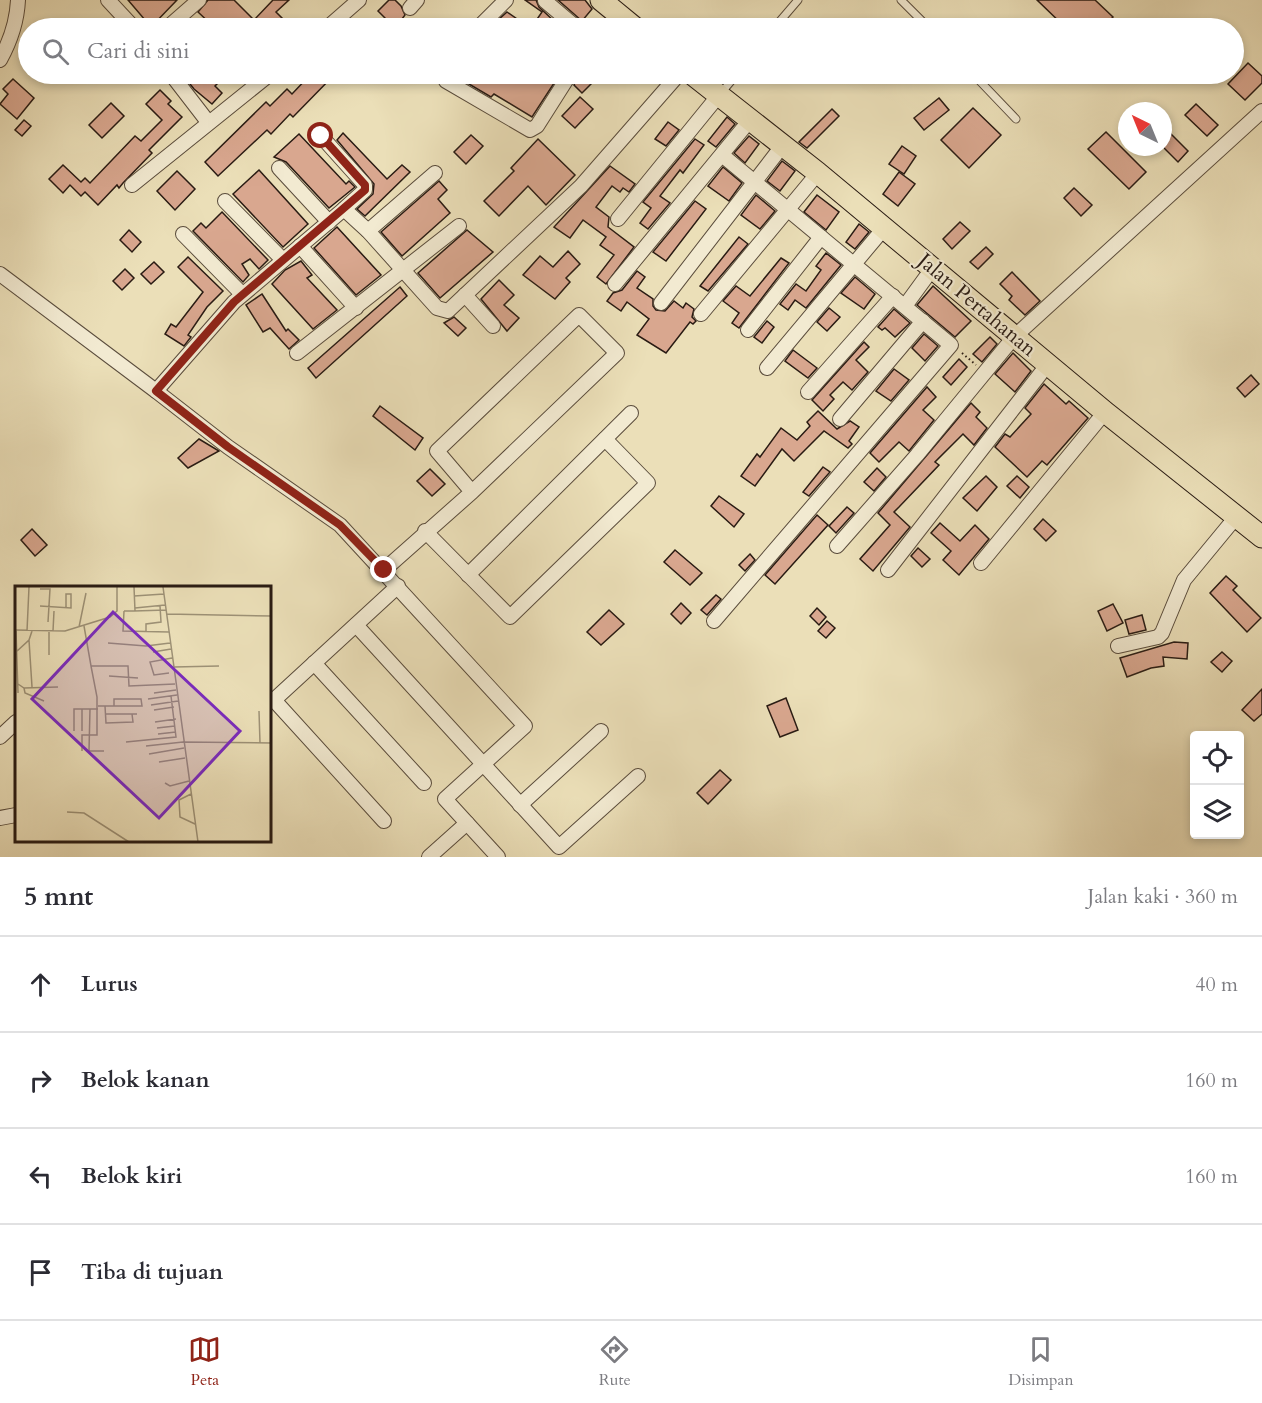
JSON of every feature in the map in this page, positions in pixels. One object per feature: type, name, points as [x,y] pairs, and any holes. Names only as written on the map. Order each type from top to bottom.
[{"type":"main road","points":[[601,0],[621,18]]},
{"type":"main road","name":"Jalan Pertahanan","points":[[705,84],[885,227],[932,269],[1105,412],[1262,537]]},
{"type":"street","points":[[0,60],[10,42],[17,15],[18,0]]},
{"type":"street","points":[[108,0],[125,18]]},
{"type":"street","points":[[178,18],[199,0]]},
{"type":"street","points":[[338,18],[359,0]]},
{"type":"street","points":[[488,18],[506,0]]},
{"type":"street","points":[[545,1],[565,18]]},
{"type":"street","points":[[179,84],[208,122]]},
{"type":"street","points":[[132,185],[257,84]]},
{"type":"street","points":[[451,84],[530,130],[537,126],[564,84]]},
{"type":"street","points":[[345,209],[442,311],[448,311],[581,186],[670,84]]},
{"type":"street","points":[[618,219],[719,95]]},
{"type":"street","points":[[837,546],[1014,337],[1262,111]]},
{"type":"street","points":[[615,284],[750,120]]},
{"type":"street","points":[[156,391],[221,314],[365,190],[365,185],[321,136]]},
{"type":"street","points":[[661,303],[753,180],[783,145]]},
{"type":"street","points":[[714,621],[951,345],[722,154]]},
{"type":"street","points":[[279,168],[329,222]]},
{"type":"street","points":[[368,231],[435,173]]},
{"type":"street","points":[[701,314],[818,173]]},
{"type":"street","points":[[225,201],[283,260]]},
{"type":"street","points":[[297,353],[459,226]]},
{"type":"street","points":[[767,368],[885,227]]},
{"type":"street","points":[[183,234],[242,294]]},
{"type":"street","points":[[748,330],[821,237]]},
{"type":"street","points":[[300,246],[356,308]]},
{"type":"street","points":[[905,306],[932,269]]},
{"type":"street","points":[[0,274],[228,447],[340,525],[384,570],[525,726],[445,799],[498,857]]},
{"type":"street","points":[[465,295],[493,326]]},
{"type":"street","points":[[807,392],[893,296]]},
{"type":"street","points":[[384,570],[471,492],[617,353],[579,315],[436,451],[471,492]]},
{"type":"street","points":[[840,418],[923,321]]},
{"type":"street","points":[[888,570],[1048,364]]},
{"type":"street","points":[[981,563],[1105,412]]},
{"type":"street","points":[[468,575],[631,414]]},
{"type":"street","points":[[425,531],[510,617],[648,483],[605,439]]},
{"type":"street","points":[[1118,646],[1158,637],[1162,633],[1184,580],[1236,517]]},
{"type":"street","points":[[384,821],[274,699],[398,586]]},
{"type":"street","points":[[356,625],[559,847],[638,776]]},
{"type":"street","points":[[314,663],[424,783]]},
{"type":"street","points":[[0,737],[15,723]]},
{"type":"street","points":[[520,805],[601,731]]},
{"type":"street","points":[[0,818],[15,815]]},
{"type":"street","points":[[429,857],[467,823]]},
{"type":"lane","points":[[783,18],[798,0]]},
{"type":"lane","points":[[902,0],[919,18]]},
{"type":"lane","points":[[719,95],[728,84]]},
{"type":"lane","points":[[983,84],[1016,119]]},
{"type":"path","points":[[951,345],[985,372]]},
{"type":"building","points":[[128,0],[177,0],[160,18],[143,18]]},
{"type":"building","points":[[208,0],[234,0],[252,18],[204,18],[198,12]]},
{"type":"building","points":[[273,0],[289,0],[276,12],[282,18],[256,18]]},
{"type":"building","points":[[389,0],[395,0],[405,15],[403,18],[385,18],[378,11]]},
{"type":"building","points":[[525,0],[536,0],[539,7],[551,18],[538,18],[542,12]]},
{"type":"building","points":[[558,0],[585,0],[592,9],[584,18],[579,18]]},
{"type":"building","points":[[1037,0],[1095,0],[1113,17],[1112,18],[1056,18]]},
{"type":"building","points":[[507,12],[516,18],[500,18]]},
{"type":"building","points":[[1248,63],[1262,76],[1262,83],[1245,100],[1228,84],[1244,84],[1244,67]]},
{"type":"building","points":[[13,79],[34,98],[17,119],[0,104],[8,94],[3,89]]},
{"type":"building","points":[[190,84],[217,84],[215,86],[222,93],[212,104]]},
{"type":"building","points":[[302,84],[325,84],[293,117],[290,114],[271,134],[267,130],[218,176],[205,162],[266,102],[270,106],[287,89],[292,94]]},
{"type":"building","points":[[469,84],[553,84],[532,117],[494,94],[491,97]]},
{"type":"building","points":[[574,84],[591,84],[582,93]]},
{"type":"building","points":[[160,90],[171,101],[168,104],[182,117],[149,150],[152,153],[119,188],[117,185],[98,205],[85,192],[81,196],[70,185],[63,193],[49,179],[63,165],[81,182],[85,178],[90,183],[135,136],[141,141],[162,120],[146,104]]},
{"type":"building","points":[[580,97],[593,109],[575,128],[562,116]]},
{"type":"building","points":[[939,98],[949,110],[924,130],[914,118]]},
{"type":"building","points":[[111,103],[124,116],[102,138],[89,125]]},
{"type":"building","points":[[1196,104],[1218,125],[1207,136],[1185,115]]},
{"type":"building","points":[[973,108],[1001,135],[969,168],[941,140]]},
{"type":"building","points":[[832,109],[839,116],[807,148],[799,142]]},
{"type":"building","points":[[727,117],[735,124],[716,147],[708,141]]},
{"type":"building","points":[[24,120],[31,126],[22,136],[15,130]]},
{"type":"building","points":[[668,122],[679,130],[666,146],[655,139]]},
{"type":"building","points":[[1106,132],[1118,144],[1118,156],[1130,156],[1146,172],[1129,189],[1088,149]]},
{"type":"building","points":[[343,133],[387,179],[402,165],[410,172],[365,216],[357,209],[373,194],[374,184],[337,140]]},
{"type":"building","points":[[299,134],[346,184],[349,181],[355,187],[329,208],[286,162],[274,157]]},
{"type":"building","points":[[471,135],[483,146],[466,164],[454,152]]},
{"type":"building","points":[[1172,135],[1188,151],[1178,162],[1172,156]]},
{"type":"building","points":[[749,136],[759,144],[745,163],[734,153]]},
{"type":"building","points":[[538,139],[575,175],[546,205],[528,186],[499,216],[484,201],[514,171],[511,168]]},
{"type":"building","points":[[695,139],[704,145],[683,173],[680,170],[660,196],[670,203],[648,229],[640,223],[651,208],[643,202]]},
{"type":"building","points":[[902,146],[916,156],[904,174],[889,164]]},
{"type":"building","points":[[782,161],[795,171],[780,191],[767,181]]},
{"type":"building","points":[[610,166],[635,184],[629,192],[623,188],[620,192],[612,186],[596,207],[609,217],[608,227],[634,247],[606,284],[597,277],[614,255],[600,245],[606,237],[583,220],[570,238],[554,227]]},
{"type":"building","points":[[723,167],[742,183],[729,201],[708,186]]},
{"type":"building","points":[[259,170],[308,224],[283,247],[233,194]]},
{"type":"building","points":[[177,171],[195,189],[175,210],[157,191]]},
{"type":"building","points":[[899,172],[915,184],[898,206],[883,194]]},
{"type":"building","points":[[439,181],[447,190],[438,199],[450,213],[402,256],[381,232]]},
{"type":"building","points":[[1074,188],[1092,205],[1081,216],[1064,198]]},
{"type":"building","points":[[756,195],[775,211],[760,229],[741,215]]},
{"type":"building","points":[[817,195],[839,212],[826,230],[804,212]]},
{"type":"building","points":[[695,201],[706,209],[666,261],[653,252]]},
{"type":"building","points":[[222,212],[268,260],[259,269],[250,259],[242,264],[249,275],[243,282],[193,231],[201,223],[206,228]]},
{"type":"building","points":[[960,222],[970,231],[952,249],[943,239]]},
{"type":"building","points":[[859,224],[869,232],[855,249],[846,242]]},
{"type":"building","points":[[337,227],[381,275],[356,295],[314,248]]},
{"type":"building","points":[[129,230],[141,242],[132,252],[120,240]]},
{"type":"building","points":[[467,230],[493,252],[440,298],[418,273]]},
{"type":"building","points":[[739,237],[748,244],[708,291],[700,286]]},
{"type":"building","points":[[986,247],[993,254],[978,269],[970,262]]},
{"type":"building","points":[[568,251],[580,264],[566,278],[570,282],[555,299],[523,275],[540,256],[553,267]]},
{"type":"building","points":[[826,253],[841,265],[806,308],[795,300],[788,310],[780,304],[796,284],[806,291],[821,270],[816,266]]},
{"type":"building","points":[[188,257],[223,291],[207,307],[188,335],[191,337],[184,346],[165,334],[171,324],[176,327],[203,292],[178,267]]},
{"type":"building","points":[[781,258],[789,263],[739,328],[732,323],[739,313],[723,301],[736,286],[750,296]]},
{"type":"building","points":[[301,261],[312,275],[307,278],[337,310],[313,329],[272,284],[285,270]]},
{"type":"building","points":[[154,262],[164,272],[151,284],[141,274]]},
{"type":"building","points":[[125,269],[134,278],[122,290],[113,281]]},
{"type":"building","points":[[637,271],[645,277],[637,288],[653,299],[653,306],[656,310],[665,311],[674,301],[683,308],[686,303],[694,309],[692,317],[696,321],[693,324],[690,322],[666,353],[637,335],[649,319],[627,302],[621,311],[607,301],[613,293],[622,290]]},
{"type":"building","points":[[1012,272],[1040,301],[1025,315],[1009,300],[1012,296],[1000,284]]},
{"type":"building","points":[[855,277],[875,294],[864,309],[841,293]]},
{"type":"building","points":[[499,280],[514,295],[504,305],[519,318],[507,331],[481,299]]},
{"type":"building","points":[[933,286],[971,321],[955,337],[917,305]]},
{"type":"building","points":[[400,287],[407,296],[316,378],[308,368]]},
{"type":"building","points":[[262,294],[286,331],[288,329],[299,340],[289,349],[270,328],[263,332],[246,305]]},
{"type":"building","points":[[829,308],[840,317],[827,331],[817,322]]},
{"type":"building","points":[[894,309],[910,323],[895,337],[885,328],[882,330],[878,327]]},
{"type":"building","points":[[454,317],[466,328],[458,336],[444,323]]},
{"type":"building","points":[[767,321],[774,327],[762,343],[754,337]]},
{"type":"building","points":[[924,334],[938,346],[925,361],[912,348]]},
{"type":"building","points":[[990,337],[997,344],[982,362],[973,354]]},
{"type":"building","points":[[864,342],[869,347],[856,360],[868,372],[852,390],[843,382],[830,395],[834,399],[823,411],[812,400]]},
{"type":"building","points":[[793,350],[817,368],[808,378],[785,361]]},
{"type":"building","points":[[1013,353],[1031,371],[1015,392],[995,374]]},
{"type":"building","points":[[959,359],[967,367],[951,385],[943,377]]},
{"type":"building","points":[[894,369],[909,380],[891,401],[876,391]]},
{"type":"building","points":[[1251,375],[1259,384],[1245,397],[1237,388]]},
{"type":"building","points":[[1044,384],[1066,404],[1069,401],[1088,418],[1047,465],[1042,461],[1027,477],[995,447],[1005,434],[1010,437],[1031,414],[1025,408]]},
{"type":"building","points":[[927,387],[936,397],[923,410],[934,420],[909,451],[899,442],[879,462],[870,453]]},
{"type":"building","points":[[971,403],[980,412],[976,417],[987,428],[974,445],[963,434],[935,462],[939,465],[894,512],[910,527],[873,571],[860,559],[890,525],[878,513]]},
{"type":"building","points":[[380,406],[423,438],[415,450],[373,416]]},
{"type":"building","points":[[818,411],[837,429],[850,421],[859,427],[849,441],[852,444],[848,448],[824,431],[794,461],[782,449],[755,486],[741,476],[757,454],[760,457],[781,428],[797,440],[810,426],[807,422]]},
{"type":"building","points":[[199,439],[219,451],[188,468],[178,458]]},
{"type":"building","points":[[823,467],[830,472],[809,496],[803,492]]},
{"type":"building","points":[[877,468],[886,477],[874,491],[864,482]]},
{"type":"building","points":[[430,469],[445,484],[432,496],[417,481]]},
{"type":"building","points":[[986,476],[997,487],[977,511],[963,498]]},
{"type":"building","points":[[1017,476],[1029,487],[1020,498],[1007,486]]},
{"type":"building","points":[[719,496],[744,514],[734,527],[711,506]]},
{"type":"building","points":[[847,507],[854,513],[836,533],[829,526]]},
{"type":"building","points":[[817,515],[828,525],[775,584],[765,575]]},
{"type":"building","points":[[1043,519],[1056,531],[1046,541],[1034,529]]},
{"type":"building","points":[[940,523],[960,541],[975,525],[989,539],[959,575],[943,560],[951,551],[931,533]]},
{"type":"building","points":[[32,529],[47,545],[35,556],[21,540]]},
{"type":"building","points":[[918,548],[930,559],[922,567],[911,556]]},
{"type":"building","points":[[675,550],[702,573],[690,585],[664,562]]},
{"type":"building","points":[[750,554],[755,560],[745,571],[739,565]]},
{"type":"building","points":[[1226,576],[1237,586],[1233,590],[1261,618],[1247,632],[1210,593]]},
{"type":"building","points":[[716,595],[721,599],[707,615],[701,610]]},
{"type":"building","points":[[681,603],[691,613],[681,624],[671,614]]},
{"type":"building","points":[[1113,604],[1123,623],[1107,631],[1098,611]]},
{"type":"building","points":[[817,608],[826,617],[819,625],[810,616]]},
{"type":"building","points":[[609,610],[624,624],[601,645],[587,632]]},
{"type":"building","points":[[1142,615],[1146,630],[1129,634],[1125,620]]},
{"type":"building","points":[[827,621],[835,628],[826,638],[818,631]]},
{"type":"building","points":[[1174,642],[1188,643],[1187,659],[1163,657],[1164,666],[1127,677],[1120,658]]},
{"type":"building","points":[[1222,652],[1232,661],[1222,672],[1211,662]]},
{"type":"building","points":[[1262,689],[1262,714],[1254,721],[1242,710]]},
{"type":"building","points":[[786,698],[798,730],[780,737],[767,706]]},
{"type":"building","points":[[720,770],[731,780],[708,804],[697,793]]},
{"type":"route","points":[[321,136],[365,185],[365,190],[221,314],[156,391],[228,447],[340,525],[384,570]]}]
